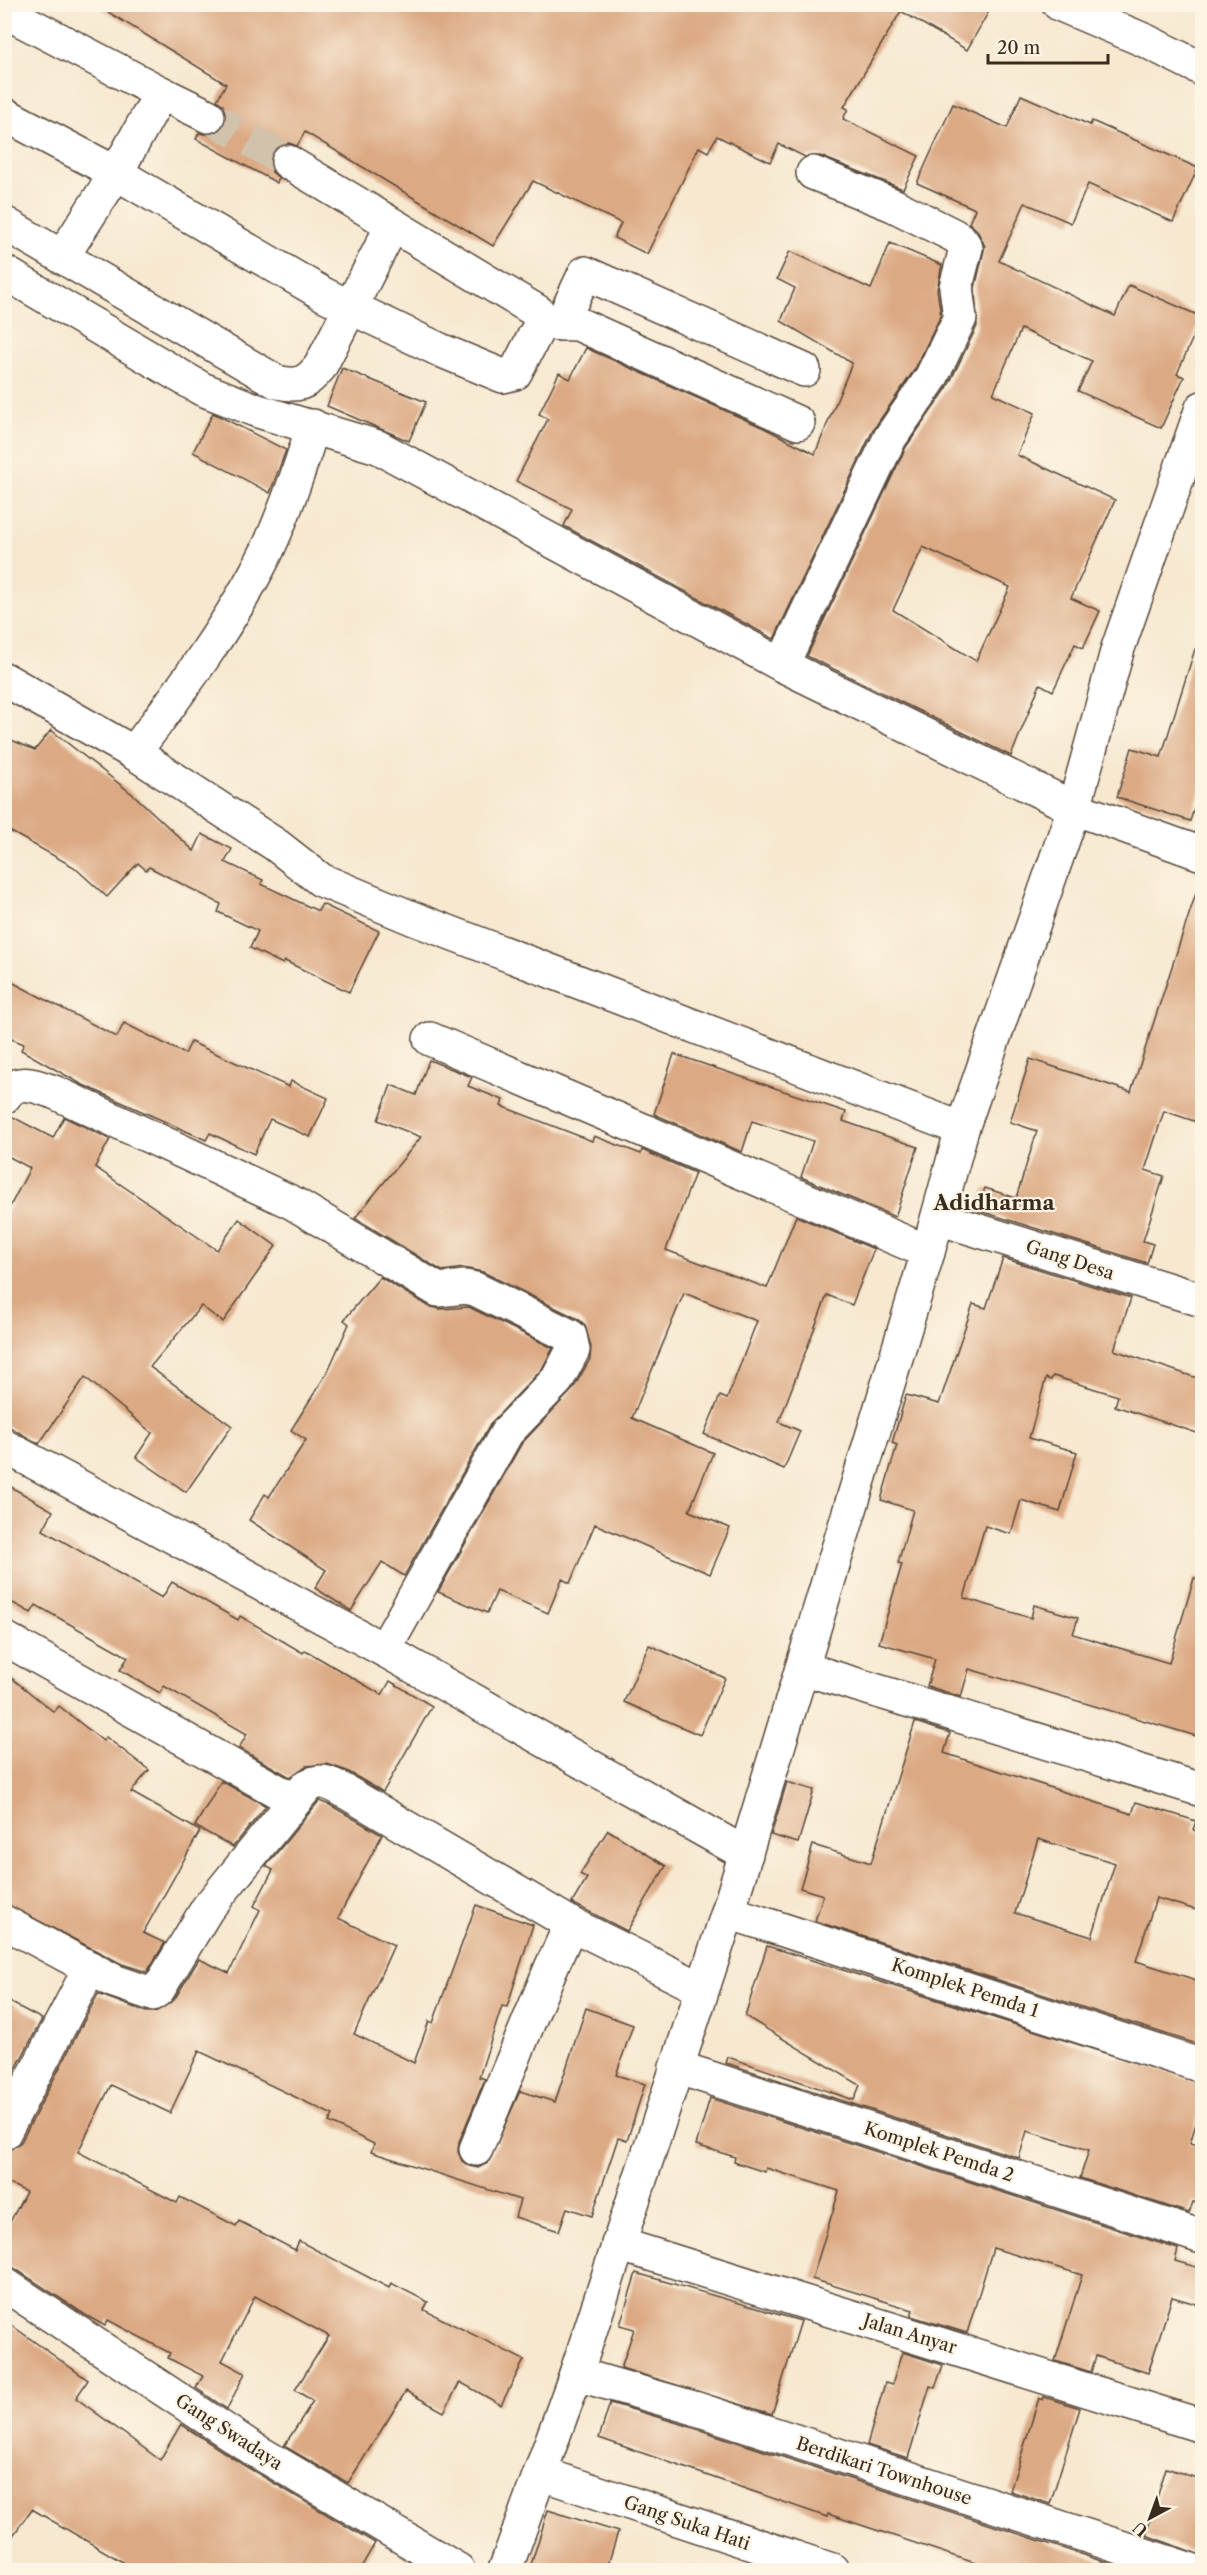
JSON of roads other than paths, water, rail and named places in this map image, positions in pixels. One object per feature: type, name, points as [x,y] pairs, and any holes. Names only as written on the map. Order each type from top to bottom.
[{"type":"street","points":[[1059,4],[1146,41],[1203,69]]},
{"type":"street","points":[[4,11],[208,116]]},
{"type":"street","points":[[62,257],[116,173],[160,93]]},
{"type":"street","points":[[4,114],[116,173],[325,295],[440,350],[503,376],[515,373],[585,273],[804,370]]},
{"type":"street","points":[[288,162],[538,312],[551,323],[578,324],[798,423]]},
{"type":"street","points":[[782,665],[890,438],[926,386],[960,318],[956,287],[966,248],[961,240],[953,235],[893,205],[813,173]]},
{"type":"street","points":[[4,223],[277,382],[295,386],[309,380],[320,367],[392,226]]},
{"type":"street","points":[[4,272],[202,389],[258,411],[378,447],[782,665],[1074,808],[1203,854]]},
{"type":"street","points":[[506,2571],[576,2374],[728,1912],[928,1252],[962,1129],[1074,808],[1118,648],[1203,408]]},
{"type":"street","points":[[134,753],[184,686],[266,552],[291,495],[313,426]]},
{"type":"street","points":[[4,679],[134,753],[276,845],[321,880],[422,923],[962,1129]]},
{"type":"street","points":[[430,1039],[928,1252]]},
{"type":"street","points":[[4,1098],[12,1087],[21,1083],[56,1093],[293,1203],[438,1290],[465,1287],[475,1289],[570,1336],[573,1350],[557,1380],[507,1432],[384,1650]]},
{"type":"street","name":"Gang Desa","points":[[938,1218],[1203,1300]]},
{"type":"street","points":[[4,1446],[384,1650],[746,1854]]},
{"type":"street","points":[[4,1638],[295,1801]]},
{"type":"street","points":[[802,1668],[1203,1790]]},
{"type":"street","points":[[4,1922],[144,1994],[156,1993],[207,1909],[307,1786],[317,1781],[327,1782],[571,1924],[702,1989]]},
{"type":"street","name":"Komplek Pemda 1","points":[[728,1912],[1203,2066]]},
{"type":"street","points":[[476,2149],[550,1968],[571,1924]]},
{"type":"street","points":[[4,2133],[90,1968]]},
{"type":"street","name":"Komplek Pemda 2","points":[[676,2067],[1203,2237]]},
{"type":"street","name":"Jalan Anyar","points":[[618,2244],[1203,2426]]},
{"type":"street","name":"Gang Swadaya","points":[[4,2284],[255,2450],[458,2571]]},
{"type":"street","name":"Berdikari Townhouse","points":[[576,2374],[694,2408],[1191,2571]]},
{"type":"street","name":"Gang Suka Hati","points":[[542,2474],[832,2571]]},
{"type":"tunnel","points":[[208,116],[288,162]]},
{"type":"district","name":"Adidharma","points":[[994,1203]]}]
